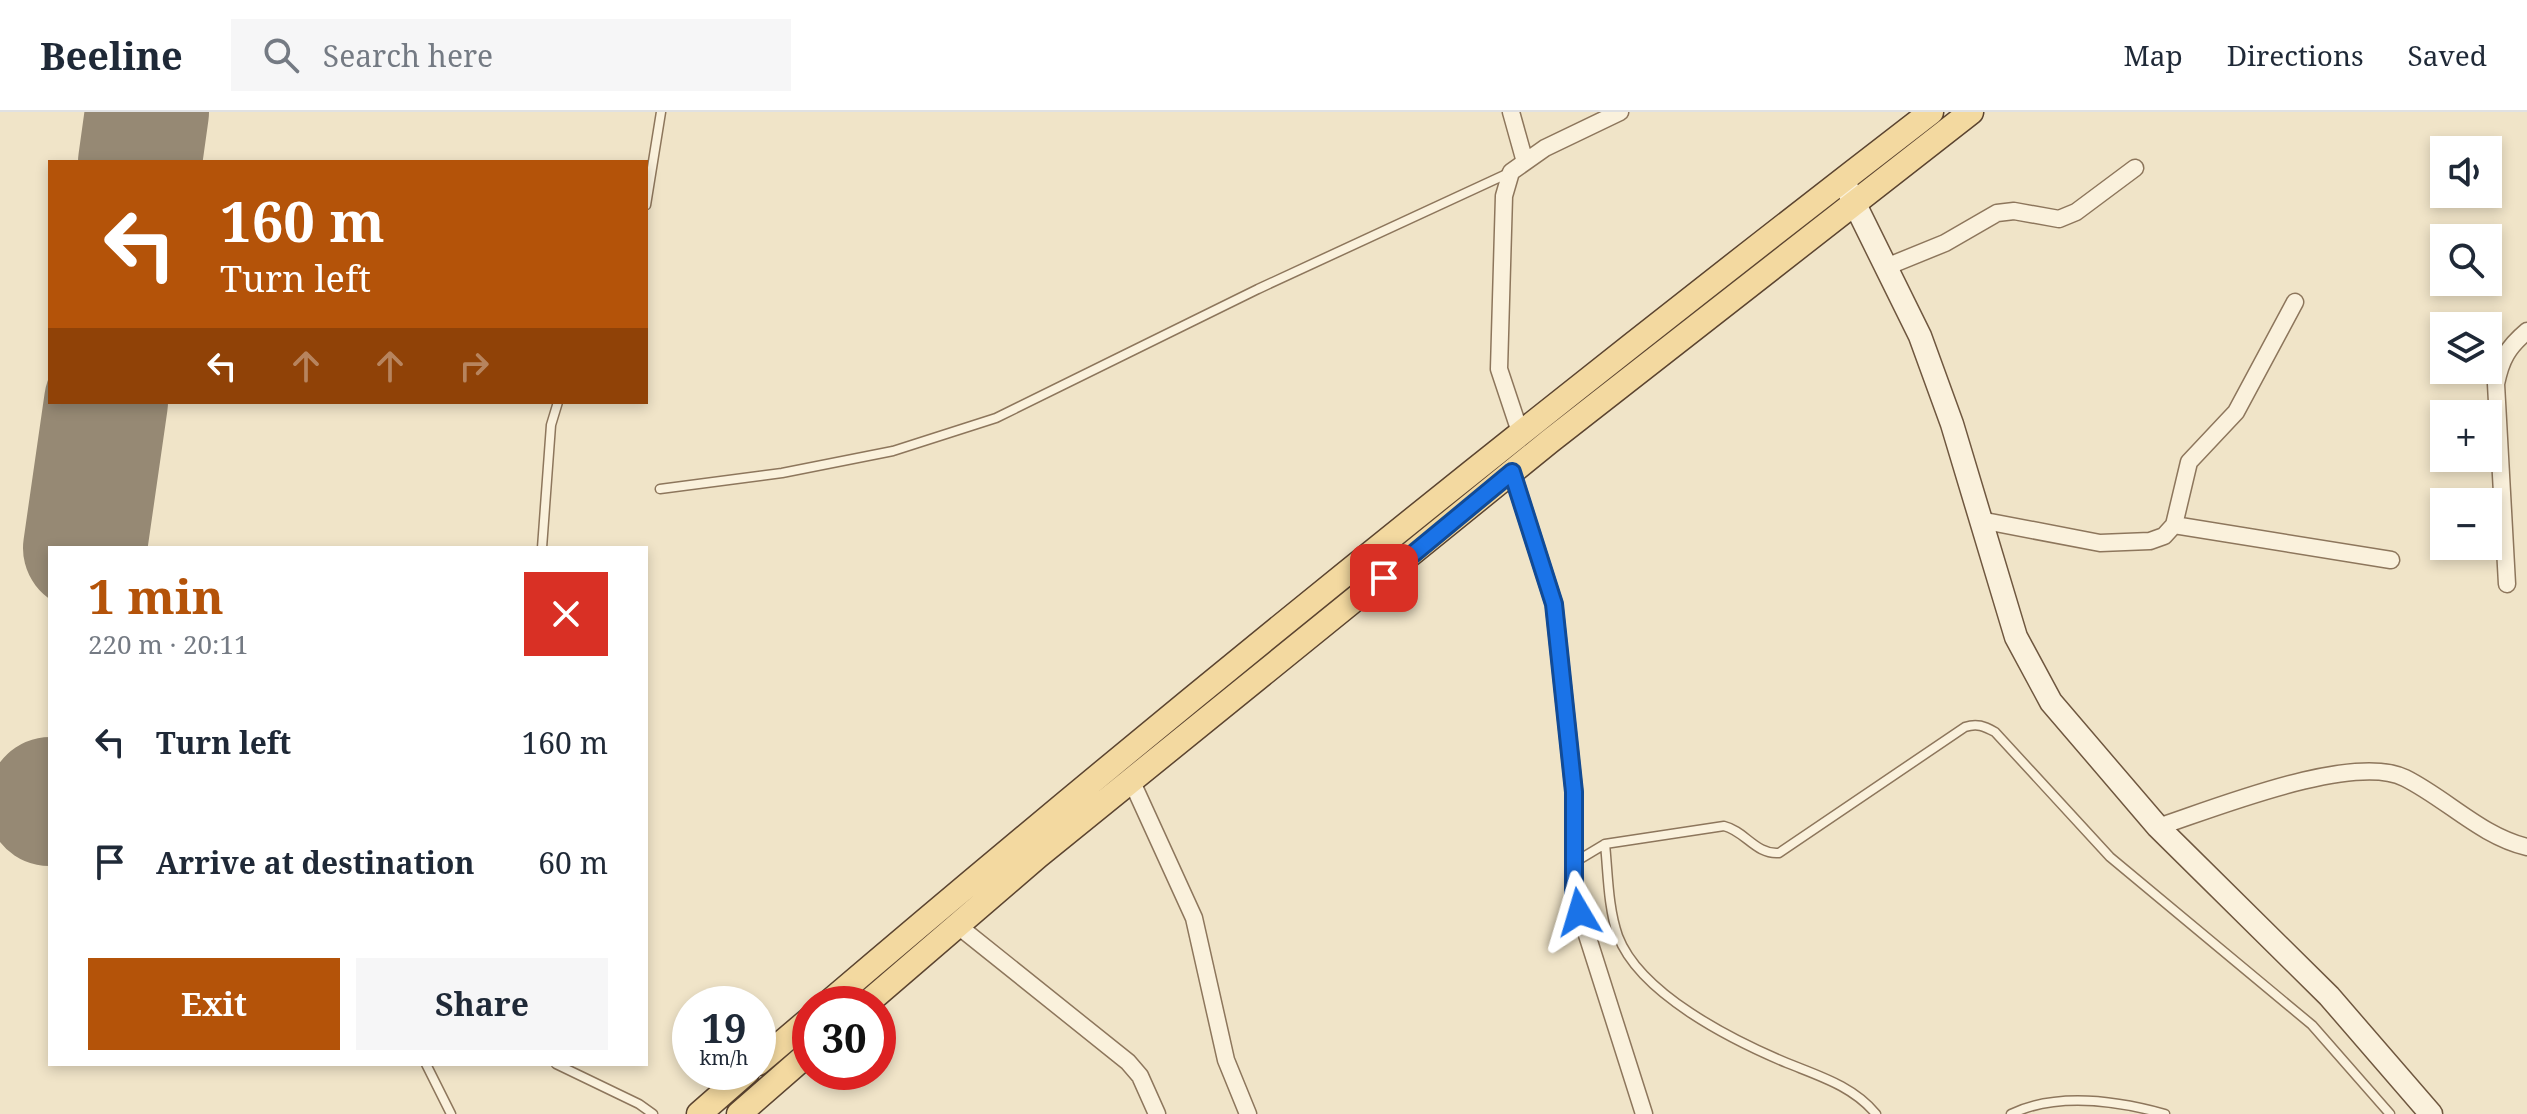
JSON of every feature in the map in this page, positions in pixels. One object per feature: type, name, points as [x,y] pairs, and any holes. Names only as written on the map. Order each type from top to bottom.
[{"type":"main road","points":[[848,986],[1016,843],[1520,432],[1931,112]]},
{"type":"main road","points":[[887,986],[957,925],[1512,472],[1971,112]]},
{"type":"main road","points":[[1843,180],[1920,336],[2016,637],[2051,702],[2158,827],[2329,996],[2431,1114]]},
{"type":"main road","points":[[776,1048],[792,1034]]},
{"type":"main road","points":[[739,1114],[792,1068]]},
{"type":"main road","points":[[699,1114],[726,1090]]},
{"type":"street","points":[[1511,112],[1525,162]]},
{"type":"street","points":[[1520,432],[1502,383],[1498,352],[1504,196],[1511,172],[1620,112]]},
{"type":"street","points":[[1886,267],[1945,243],[1997,213],[2014,211],[2059,219],[2076,212],[2135,168]]},
{"type":"street","points":[[1980,520],[2100,543],[2124,544],[2164,536],[2174,525],[2189,462],[2236,412],[2295,302]]},
{"type":"street","points":[[2507,584],[2496,384],[2501,360],[2511,344],[2527,331]]},
{"type":"street","points":[[1512,472],[1554,604],[1574,792],[1574,894],[1644,1114]]},
{"type":"street","points":[[2174,525],[2391,560]]},
{"type":"street","points":[[2158,827],[2287,785],[2355,771],[2403,777],[2513,844],[2527,847]]},
{"type":"street","points":[[1132,782],[1194,918],[1226,1060],[1248,1114]]},
{"type":"street","points":[[957,925],[1128,1062],[1140,1076],[1157,1114]]},
{"type":"lane","points":[[648,193],[661,112]]},
{"type":"lane","points":[[660,489],[782,473],[893,451],[996,418],[1258,289],[1511,172]]},
{"type":"lane","points":[[542,546],[551,425],[557,404]]},
{"type":"lane","points":[[1574,862],[1605,844],[1724,826],[1733,828],[1764,851],[1779,853],[1965,727],[1975,724],[1985,727],[1995,732],[2126,872],[2312,1025],[2390,1114]]},
{"type":"lane","points":[[1605,844],[1618,936],[1654,988],[1752,1048],[1841,1085],[1863,1098],[1876,1114]]},
{"type":"lane","points":[[427,1066],[451,1114]]},
{"type":"lane","points":[[560,1066],[639,1104],[653,1114]]},
{"type":"lane","points":[[2011,1114],[2048,1104],[2114,1102],[2165,1114]]},
{"type":"runway","points":[[140,160],[147,112]]},
{"type":"runway","points":[[85,546],[106,404]]},
{"type":"route","points":[[1384,578],[1512,472],[1554,604],[1574,792],[1574,894],[1579,912]]}]
